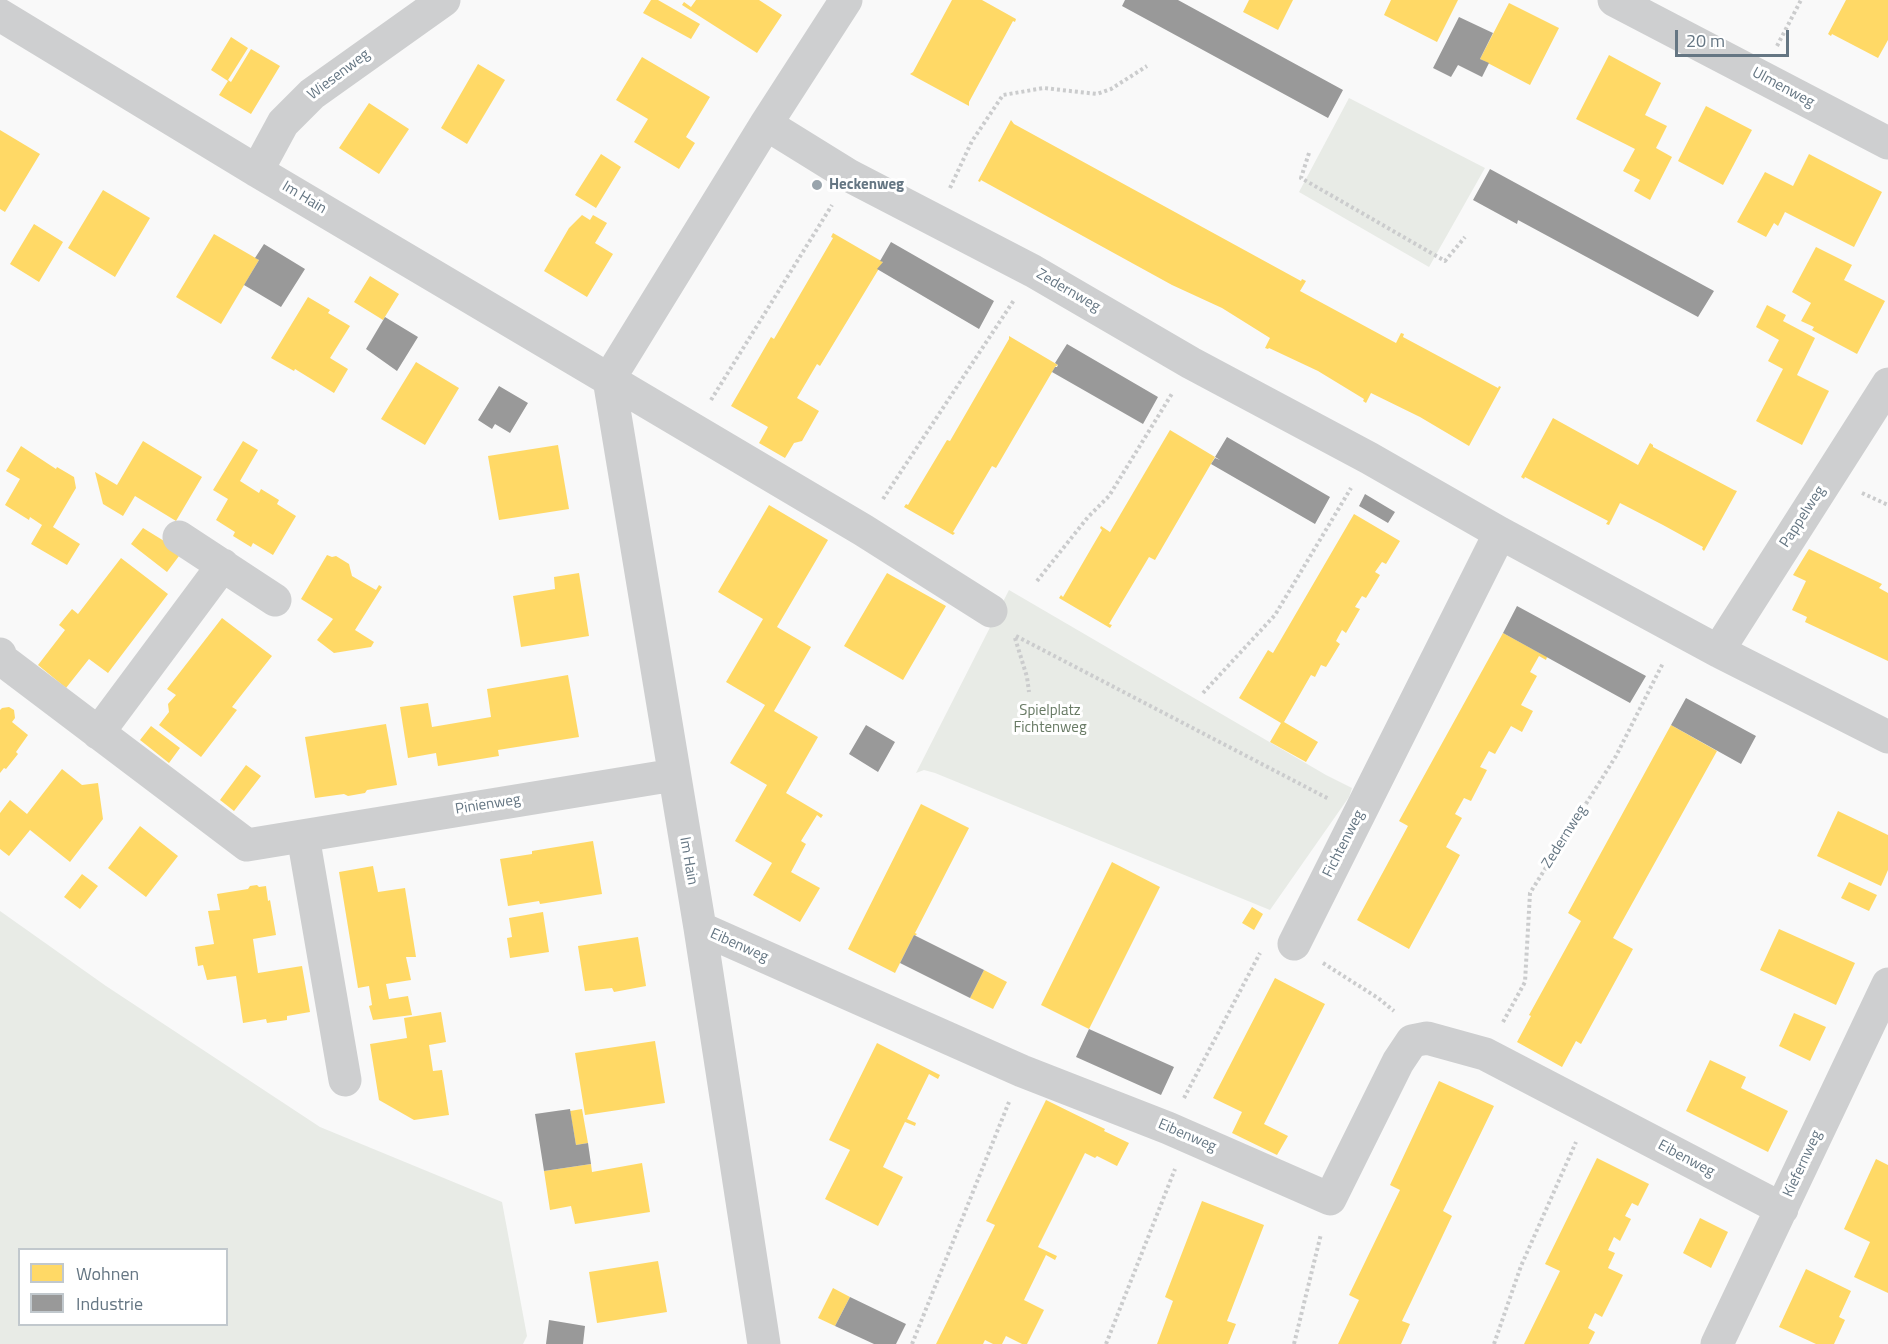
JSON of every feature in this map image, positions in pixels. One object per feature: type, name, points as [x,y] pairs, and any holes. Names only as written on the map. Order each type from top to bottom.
[{"type":"street","name":"Wiesenweg","points":[[257,171],[283,123],[312,94],[444,0]]},
{"type":"street","points":[[609,379],[766,124],[846,0]]},
{"type":"street","name":"Ulmenweg","points":[[1614,0],[1888,143]]},
{"type":"street","name":"Im Hain","points":[[0,15],[257,171],[863,530],[991,611]]},
{"type":"street","name":"Zedernweg","points":[[766,124],[850,176],[1033,271],[1191,363],[1369,458],[1500,533],[1718,651],[1888,737]]},
{"type":"street","name":"Im Hain","points":[[609,379],[700,928],[764,1344]]},
{"type":"street","name":"Pappelweg","points":[[1718,651],[1888,384]]},
{"type":"street","name":"Fichtenweg","points":[[1294,944],[1500,533]]},
{"type":"street","points":[[179,537],[275,600]]},
{"type":"street","points":[[98,733],[223,565]]},
{"type":"street","name":"Pinienweg","points":[[0,654],[1,659],[247,845],[674,775]]},
{"type":"street","points":[[303,836],[345,1080]]},
{"type":"street","name":"Eibenweg","points":[[700,928],[1022,1071],[1178,1132],[1330,1199]]},
{"type":"street","name":"Kiefernweg","points":[[1717,1344],[1888,984]]},
{"type":"street","points":[[1330,1199],[1398,1062],[1412,1041],[1427,1038]]},
{"type":"street","name":"Eibenweg","points":[[1427,1038],[1485,1054],[1782,1209]]},
{"type":"path","points":[[1761,76],[1801,0]]},
{"type":"path","points":[[941,224],[949,190],[972,141],[1003,95],[1044,88],[1097,94],[1112,89],[1147,66]]},
{"type":"path","points":[[1310,153],[1301,178],[1445,261],[1465,237]]},
{"type":"path","points":[[693,429],[850,176]]},
{"type":"path","points":[[863,530],[1033,271]]},
{"type":"path","points":[[1037,581],[1088,518],[1109,496],[1191,363]]},
{"type":"path","points":[[1203,693],[1275,615],[1369,458]]},
{"type":"path","name":"Zedernweg","points":[[1485,1054],[1525,982],[1530,893],[1616,756],[1680,630]]},
{"type":"path","points":[[1029,692],[1027,677],[1014,635],[1359,814]]},
{"type":"path","points":[[1106,1344],[1178,1132],[1263,946],[1294,944],[1378,998],[1427,1038]]},
{"type":"path","points":[[912,1344],[1022,1071]]},
{"type":"path","points":[[1494,1344],[1521,1266],[1590,1109]]},
{"type":"path","points":[[1294,1344],[1330,1199]]},
{"type":"green space","points":[[1349,98],[1485,168],[1429,267],[1299,192]]},
{"type":"green space","name":"Spielplatz Fichtenweg","points":[[1009,590],[1352,788],[1349,797],[1270,910],[935,773],[924,770],[916,773]]},
{"type":"green space","points":[[0,911],[106,986],[320,1127],[502,1202],[527,1336],[523,1344],[0,1344]]},
{"type":"building: Wohnen","points":[[651,0],[658,0],[700,24],[691,39],[643,13]]},
{"type":"building: Wohnen","points":[[696,0],[759,0],[782,15],[757,53],[682,5],[684,2],[691,7]]},
{"type":"building: Wohnen","points":[[952,0],[982,0],[1016,19],[969,102],[969,106],[910,74]]},
{"type":"building: Wohnen","points":[[1249,0],[1293,0],[1278,30],[1243,12]]},
{"type":"building: Wohnen","points":[[1391,0],[1458,0],[1437,42],[1384,15]]},
{"type":"building: Wohnen","points":[[1846,0],[1888,0],[1888,40],[1878,58],[1828,34]]},
{"type":"building: Wohnen","points":[[1509,3],[1559,28],[1530,85],[1480,59]]},
{"type":"building: Wohnen","points":[[231,37],[248,48],[228,80],[231,82],[251,49],[280,66],[251,114],[219,95],[228,81],[211,70]]},
{"type":"building: Wohnen","points":[[1609,55],[1661,83],[1645,115],[1667,126],[1656,148],[1672,157],[1650,200],[1634,191],[1640,180],[1623,171],[1635,149],[1576,119]]},
{"type":"building: Wohnen","points":[[642,57],[710,97],[686,137],[695,143],[679,169],[634,142],[648,119],[616,100]]},
{"type":"building: Wohnen","points":[[478,64],[505,80],[467,144],[441,128]]},
{"type":"building: Wohnen","points":[[369,103],[409,129],[379,174],[339,148]]},
{"type":"building: Wohnen","points":[[1706,106],[1752,130],[1723,185],[1678,161]]},
{"type":"building: Wohnen","points":[[1011,120],[1014,124],[1301,281],[1302,279],[1306,281],[1300,291],[1396,343],[1401,333],[1404,334],[1403,337],[1498,388],[1501,387],[1469,446],[1420,417],[1371,393],[1366,403],[1364,399],[1318,371],[1265,348],[1270,338],[1222,308],[1172,285],[981,180],[978,181]]},
{"type":"building: Wohnen","points":[[0,130],[40,154],[5,212],[0,209]]},
{"type":"building: Wohnen","points":[[601,154],[621,167],[596,208],[575,195]]},
{"type":"building: Wohnen","points":[[1809,154],[1882,192],[1854,247],[1785,212],[1778,226],[1774,223],[1766,237],[1737,222],[1765,172],[1793,186]]},
{"type":"building: Wohnen","points":[[103,190],[150,218],[115,277],[68,248]]},
{"type":"building: Wohnen","points":[[582,215],[590,220],[593,215],[607,223],[595,243],[613,254],[587,297],[544,271],[569,228]]},
{"type":"building: Wohnen","points":[[34,224],[63,242],[39,282],[10,264]]},
{"type":"building: Wohnen","points":[[833,233],[883,262],[820,366],[817,364],[797,398],[819,411],[802,441],[794,443],[785,458],[759,443],[768,427],[731,406],[771,337],[774,339],[833,238],[831,237]]},
{"type":"building: Wohnen","points":[[214,234],[259,260],[221,324],[176,297]]},
{"type":"building: Wohnen","points":[[1816,247],[1852,265],[1844,280],[1885,301],[1857,354],[1812,330],[1814,327],[1801,321],[1811,303],[1792,292]]},
{"type":"building: Wohnen","points":[[370,276],[399,294],[383,320],[354,302]]},
{"type":"building: Wohnen","points":[[308,297],[330,310],[328,313],[350,326],[330,358],[348,369],[334,393],[295,369],[294,371],[271,358]]},
{"type":"building: Wohnen","points":[[1767,305],[1786,315],[1783,321],[1815,338],[1797,375],[1829,391],[1802,445],[1756,421],[1783,369],[1768,361],[1779,340],[1756,327]]},
{"type":"building: Wohnen","points":[[1009,336],[1058,365],[996,468],[992,466],[953,535],[904,507],[908,505],[947,440],[950,441]]},
{"type":"building: Wohnen","points":[[416,362],[459,388],[425,445],[381,419]]},
{"type":"building: Wohnen","points":[[1553,418],[1638,465],[1650,443],[1653,447],[1737,491],[1704,551],[1703,547],[1620,503],[1609,525],[1606,524],[1608,521],[1525,477],[1524,479],[1521,477]]},
{"type":"building: Wohnen","points":[[1170,430],[1215,457],[1155,560],[1149,557],[1109,624],[1112,625],[1110,628],[1059,598],[1061,595],[1063,597],[1102,530],[1101,526],[1110,532]]},
{"type":"building: Wohnen","points":[[143,441],[202,477],[176,521],[135,496],[123,516],[103,504],[95,472],[117,485]]},
{"type":"building: Wohnen","points":[[243,441],[258,450],[240,481],[259,493],[261,489],[279,500],[277,504],[296,516],[273,555],[253,543],[251,547],[233,536],[235,532],[216,520],[228,499],[213,490]]},
{"type":"building: Wohnen","points":[[558,445],[569,509],[499,520],[488,456]]},
{"type":"building: Wohnen","points":[[21,446],[56,469],[57,467],[74,477],[76,488],[53,527],[80,544],[67,565],[31,544],[42,525],[5,505],[20,479],[6,471]]},
{"type":"building: Wohnen","points":[[769,505],[828,540],[777,627],[811,647],[774,711],[818,737],[786,793],[823,815],[821,818],[817,815],[801,841],[806,844],[791,872],[820,888],[800,922],[753,895],[772,863],[735,841],[767,785],[730,763],[765,705],[726,682],[763,619],[718,592]]},
{"type":"building: Wohnen","points":[[1354,514],[1400,541],[1386,564],[1382,562],[1375,572],[1380,575],[1366,598],[1362,596],[1355,607],[1360,609],[1346,633],[1342,630],[1336,641],[1340,644],[1326,667],[1321,665],[1315,677],[1311,675],[1284,722],[1318,742],[1306,762],[1270,742],[1281,723],[1239,698],[1268,650],[1273,653]]},
{"type":"building: Wohnen","points":[[143,528],[182,552],[167,572],[131,544]]},
{"type":"building: Wohnen","points":[[1809,549],[1882,584],[1879,588],[1888,593],[1888,661],[1805,622],[1807,617],[1792,610],[1806,581],[1793,575]]},
{"type":"building: Wohnen","points":[[327,555],[336,556],[349,564],[352,576],[376,590],[379,585],[382,587],[355,630],[374,642],[371,647],[334,653],[317,640],[333,619],[301,599]]},
{"type":"building: Wohnen","points":[[121,558],[168,594],[108,673],[89,659],[66,688],[38,665],[65,630],[59,625],[72,609],[78,614]]},
{"type":"building: Wohnen","points":[[579,573],[589,636],[521,647],[513,596],[555,589],[554,577]]},
{"type":"building: Wohnen","points":[[887,573],[946,606],[903,680],[844,646]]},
{"type":"building: Wohnen","points":[[222,618],[272,656],[232,707],[237,710],[201,757],[159,725],[169,712],[168,704],[176,695],[167,689]]},
{"type":"building: Wohnen","points":[[1503,633],[1547,657],[1546,660],[1539,656],[1530,672],[1537,676],[1521,705],[1533,711],[1522,732],[1511,726],[1495,754],[1489,751],[1480,767],[1487,770],[1471,801],[1464,798],[1455,814],[1462,818],[1446,847],[1460,855],[1409,949],[1357,920],[1408,826],[1399,821]]},
{"type":"building: Wohnen","points":[[568,675],[579,737],[498,750],[499,756],[438,766],[436,753],[408,758],[400,707],[428,703],[432,727],[491,717],[487,689]]},
{"type":"building: Wohnen","points":[[9,707],[14,710],[15,718],[12,722],[28,735],[16,752],[18,754],[0,773],[0,710]]},
{"type":"building: Wohnen","points":[[386,724],[397,785],[348,796],[344,794],[315,798],[305,737]]},
{"type":"building: Wohnen","points":[[1671,725],[1717,751],[1613,938],[1633,949],[1581,1044],[1576,1041],[1562,1067],[1517,1042],[1531,1016],[1529,1015],[1581,921],[1568,913]]},
{"type":"building: Wohnen","points":[[151,726],[180,748],[169,763],[140,740]]},
{"type":"building: Wohnen","points":[[246,765],[261,776],[234,811],[220,800]]},
{"type":"building: Wohnen","points":[[62,769],[82,785],[98,783],[103,819],[70,862],[30,830],[9,856],[0,849],[0,813],[10,800],[27,814]]},
{"type":"building: Wohnen","points":[[921,804],[969,828],[915,933],[917,934],[914,935],[895,973],[848,949]]},
{"type":"building: Wohnen","points":[[1838,811],[1888,835],[1888,870],[1881,886],[1817,856]]},
{"type":"building: Wohnen","points":[[140,826],[178,856],[146,897],[108,868]]},
{"type":"building: Wohnen","points":[[593,841],[602,894],[540,904],[539,901],[508,906],[500,859]]},
{"type":"building: Wohnen","points":[[1112,862],[1160,887],[1089,1029],[1041,1005]]},
{"type":"building: Wohnen","points":[[373,866],[378,892],[405,888],[416,957],[406,957],[411,980],[386,984],[389,999],[408,996],[412,1015],[373,1020],[369,1006],[372,1005],[369,986],[358,988],[339,872]]},
{"type":"building: Wohnen","points":[[82,874],[98,886],[80,909],[64,897]]},
{"type":"building: Wohnen","points":[[1849,882],[1877,895],[1869,911],[1841,898]]},
{"type":"building: Wohnen","points":[[250,886],[266,886],[276,935],[253,939],[258,973],[302,966],[310,1012],[287,1016],[287,1020],[267,1023],[266,1019],[243,1023],[236,976],[207,980],[203,965],[198,966],[195,947],[214,944],[208,911],[220,910],[217,894],[248,889]]},
{"type":"building: Wohnen","points":[[1252,907],[1263,914],[1254,930],[1242,923]]},
{"type":"building: Wohnen","points":[[543,912],[549,952],[510,958],[507,938],[512,937],[509,918]]},
{"type":"building: Wohnen","points":[[1779,929],[1855,963],[1836,1005],[1760,970]]},
{"type":"building: Wohnen","points":[[638,937],[646,986],[614,992],[612,988],[585,991],[578,946]]},
{"type":"building: Wohnen","points":[[984,970],[1007,982],[993,1009],[970,998]]},
{"type":"building: Wohnen","points":[[1275,978],[1325,1004],[1264,1124],[1288,1136],[1277,1155],[1232,1133],[1242,1112],[1213,1098]]},
{"type":"building: Wohnen","points":[[441,1012],[446,1042],[429,1045],[433,1071],[442,1070],[449,1115],[414,1120],[379,1100],[370,1044],[407,1038],[404,1018]]},
{"type":"building: Wohnen","points":[[1794,1013],[1826,1027],[1810,1061],[1779,1046]]},
{"type":"building: Wohnen","points":[[655,1041],[665,1103],[585,1115],[575,1053]]},
{"type":"building: Wohnen","points":[[877,1043],[940,1075],[938,1079],[929,1074],[907,1119],[916,1123],[915,1126],[905,1122],[883,1167],[903,1177],[878,1226],[825,1199],[850,1150],[829,1140]]},
{"type":"building: Wohnen","points":[[1710,1060],[1746,1077],[1741,1088],[1788,1111],[1768,1152],[1686,1111]]},
{"type":"building: Wohnen","points":[[1439,1081],[1494,1106],[1443,1211],[1452,1216],[1402,1321],[1410,1324],[1401,1344],[1338,1344],[1359,1300],[1349,1295],[1400,1190],[1390,1185]]},
{"type":"building: Wohnen","points":[[1046,1100],[1129,1143],[1117,1166],[1085,1153],[1038,1247],[1057,1256],[1055,1260],[1046,1255],[1024,1300],[1044,1310],[1027,1344],[1006,1336],[1002,1344],[993,1344],[985,1340],[983,1344],[936,1344],[995,1225],[986,1221]]},
{"type":"building: Wohnen","points":[[582,1109],[588,1143],[576,1145],[570,1111]]},
{"type":"building: Wohnen","points":[[1597,1158],[1649,1184],[1638,1206],[1632,1203],[1625,1216],[1631,1219],[1620,1241],[1614,1237],[1608,1250],[1615,1253],[1608,1268],[1623,1275],[1602,1317],[1595,1313],[1588,1328],[1595,1332],[1589,1344],[1524,1344],[1560,1271],[1545,1264]]},
{"type":"building: Wohnen","points":[[1876,1159],[1888,1165],[1888,1293],[1854,1277],[1870,1242],[1844,1229]]},
{"type":"building: Wohnen","points":[[642,1163],[650,1212],[575,1224],[571,1206],[550,1210],[544,1171],[591,1164],[592,1172]]},
{"type":"building: Wohnen","points":[[1202,1201],[1264,1225],[1227,1321],[1236,1324],[1228,1344],[1157,1344],[1173,1301],[1165,1297]]},
{"type":"building: Wohnen","points":[[1700,1218],[1728,1232],[1711,1268],[1683,1253]]},
{"type":"building: Wohnen","points":[[658,1261],[667,1312],[597,1323],[589,1272]]},
{"type":"building: Wohnen","points":[[1806,1269],[1851,1291],[1839,1317],[1845,1320],[1834,1344],[1816,1344],[1779,1327]]},
{"type":"building: Wohnen","points":[[833,1288],[850,1297],[835,1326],[818,1318]]},
{"type":"building: Industrie","points":[[1125,0],[1178,0],[1343,90],[1328,118],[1122,6]]},
{"type":"building: Industrie","points":[[1459,17],[1493,33],[1480,59],[1489,63],[1482,77],[1458,65],[1451,77],[1433,68]]},
{"type":"building: Industrie","points":[[1490,169],[1714,291],[1698,317],[1518,220],[1517,224],[1473,200]]},
{"type":"building: Industrie","points":[[891,242],[994,301],[979,329],[877,269],[883,262],[880,261]]},
{"type":"building: Industrie","points":[[264,244],[305,269],[281,307],[244,285],[259,260],[255,258]]},
{"type":"building: Industrie","points":[[385,317],[418,337],[397,371],[366,349]]},
{"type":"building: Industrie","points":[[1067,344],[1158,397],[1143,424],[1052,372],[1057,367],[1055,363]]},
{"type":"building: Industrie","points":[[499,386],[528,403],[510,433],[495,424],[492,429],[478,420]]},
{"type":"building: Industrie","points":[[1227,437],[1330,497],[1315,524],[1211,464],[1215,458],[1220,460],[1215,457]]},
{"type":"building: Industrie","points":[[1365,494],[1395,512],[1388,523],[1359,506]]},
{"type":"building: Industrie","points":[[1517,606],[1646,676],[1630,703],[1503,633]]},
{"type":"building: Industrie","points":[[1686,698],[1756,736],[1741,764],[1671,725]]},
{"type":"building: Industrie","points":[[866,725],[895,742],[878,772],[849,754]]},
{"type":"building: Industrie","points":[[914,935],[984,970],[970,998],[900,963]]},
{"type":"building: Industrie","points":[[1089,1029],[1174,1067],[1161,1095],[1076,1057]]},
{"type":"building: Industrie","points":[[570,1109],[576,1145],[588,1143],[591,1164],[544,1171],[535,1114]]},
{"type":"building: Industrie","points":[[850,1297],[906,1324],[896,1344],[874,1344],[835,1326]]},
{"type":"building: Industrie","points":[[549,1320],[585,1326],[583,1344],[546,1344]]},
{"type":"place","name":"Heckenweg","points":[[817,185]]}]
